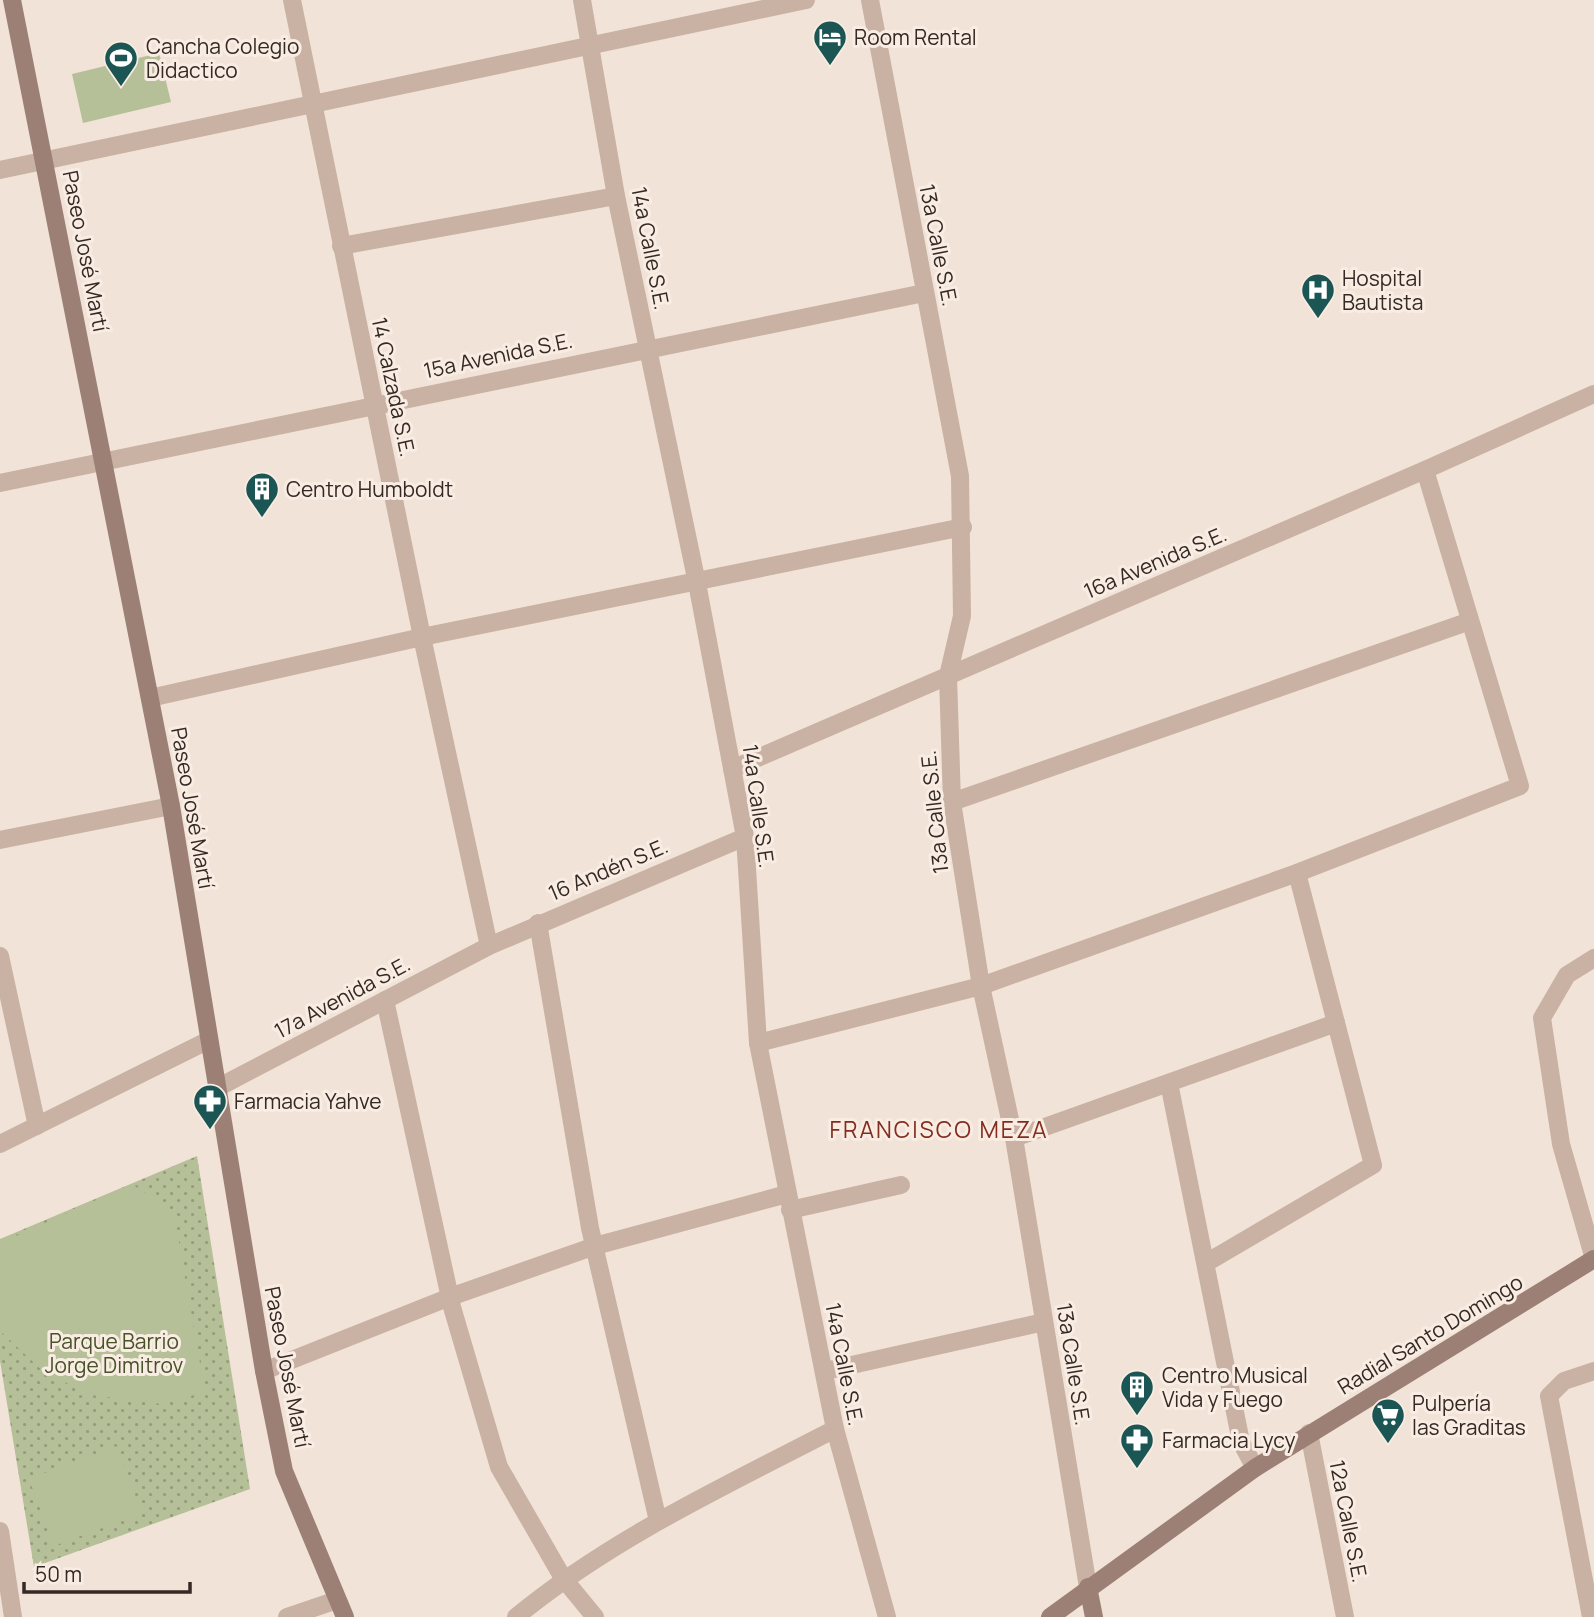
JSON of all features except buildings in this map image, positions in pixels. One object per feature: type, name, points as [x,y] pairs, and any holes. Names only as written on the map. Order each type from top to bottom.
[{"type":"main road","name":"Paseo José Martí","points":[[12,0],[46,160],[102,461],[171,806],[264,1371],[284,1471],[345,1617]]},
{"type":"main road","name":"Radial Santo Domingo","points":[[1050,1617],[1255,1468],[1594,1259]]},
{"type":"main road","name":"13a Calle S.E.","points":[[1088,1587],[1094,1617]]},
{"type":"street","name":"14 Calzada S.E.","points":[[292,0],[422,637],[489,946]]},
{"type":"street","name":"14a Calle S.E.","points":[[582,0],[592,45],[616,196],[697,583],[745,837],[758,1043],[835,1429],[887,1617]]},
{"type":"street","points":[[0,170],[311,102],[806,0]]},
{"type":"street","name":"13a Calle S.E.","points":[[870,0],[960,475],[963,527],[962,616],[948,676],[953,802],[981,986],[1014,1138],[1088,1587]]},
{"type":"street","points":[[341,246],[616,196]]},
{"type":"street","name":"15a Avenida S.E.","points":[[0,483],[924,293]]},
{"type":"street","name":"16a Avenida S.E.","points":[[733,769],[1425,470],[1594,394]]},
{"type":"street","points":[[758,1043],[981,986],[1297,873],[1520,786],[1425,470]]},
{"type":"street","points":[[150,698],[422,637],[963,527]]},
{"type":"street","points":[[953,802],[1470,621]]},
{"type":"street","points":[[0,840],[171,806]]},
{"type":"street","name":"16 Andén S.E.","points":[[489,946],[745,837]]},
{"type":"street","points":[[1206,1263],[1373,1165],[1297,873]]},
{"type":"street","points":[[538,923],[595,1245],[658,1521]]},
{"type":"street","name":"17a Avenida S.E.","points":[[217,1088],[489,946]]},
{"type":"street","points":[[0,956],[37,1126]]},
{"type":"street","points":[[1594,958],[1566,975],[1542,1018],[1561,1144],[1594,1259]]},
{"type":"street","points":[[385,1000],[450,1297],[499,1467],[563,1578],[595,1617]]},
{"type":"street","points":[[1014,1138],[1336,1023]]},
{"type":"street","points":[[0,1144],[209,1040]]},
{"type":"street","points":[[1169,1083],[1241,1441],[1255,1468]]},
{"type":"street","points":[[264,1371],[450,1297],[595,1245],[788,1202],[901,1185]]},
{"type":"street","points":[[825,1371],[1044,1322]]},
{"type":"street","points":[[1591,1617],[1549,1396],[1564,1381],[1594,1371]]},
{"type":"street","points":[[516,1617],[563,1578],[658,1521],[835,1429]]},
{"type":"street","name":"12a Calle S.E.","points":[[1309,1433],[1345,1617]]},
{"type":"street","points":[[0,1531],[13,1617]]},
{"type":"street","points":[[287,1617],[337,1600]]},
{"type":"green space","name":"Cancha Colegio Didactico","points":[[159,53],[171,102],[83,123],[72,74]]},
{"type":"green space","name":"Parque Barrio Jorge Dimitrov","points":[[197,1156],[250,1489],[34,1567],[0,1361],[0,1239]]},
{"type":"green space","points":[[132,1184],[174,1213],[205,1392],[161,1404],[92,1395],[45,1373],[0,1331],[0,1243]]},
{"type":"green space","points":[[116,1446],[142,1513],[54,1546],[29,1479]]},
{"type":"place","name":"Room Rental","points":[[830,67]]},
{"type":"place","name":"Cancha Colegio Didactico","points":[[121,88]]},
{"type":"place","name":"Hospital Bautista","points":[[1318,320]]},
{"type":"place","name":"Centro Humboldt","points":[[262,519]]},
{"type":"place","name":"Farmacia Yahve","points":[[210,1131]]},
{"type":"place","name":"Centro Musical Vida y Fuego","points":[[1137,1417]]},
{"type":"place","name":"Pulpería las Graditas","points":[[1388,1445]]},
{"type":"place","name":"Farmacia Lycy","points":[[1137,1470]]},
{"type":"district","name":"FRANCISCO MEZA","points":[[939,1129]]}]
